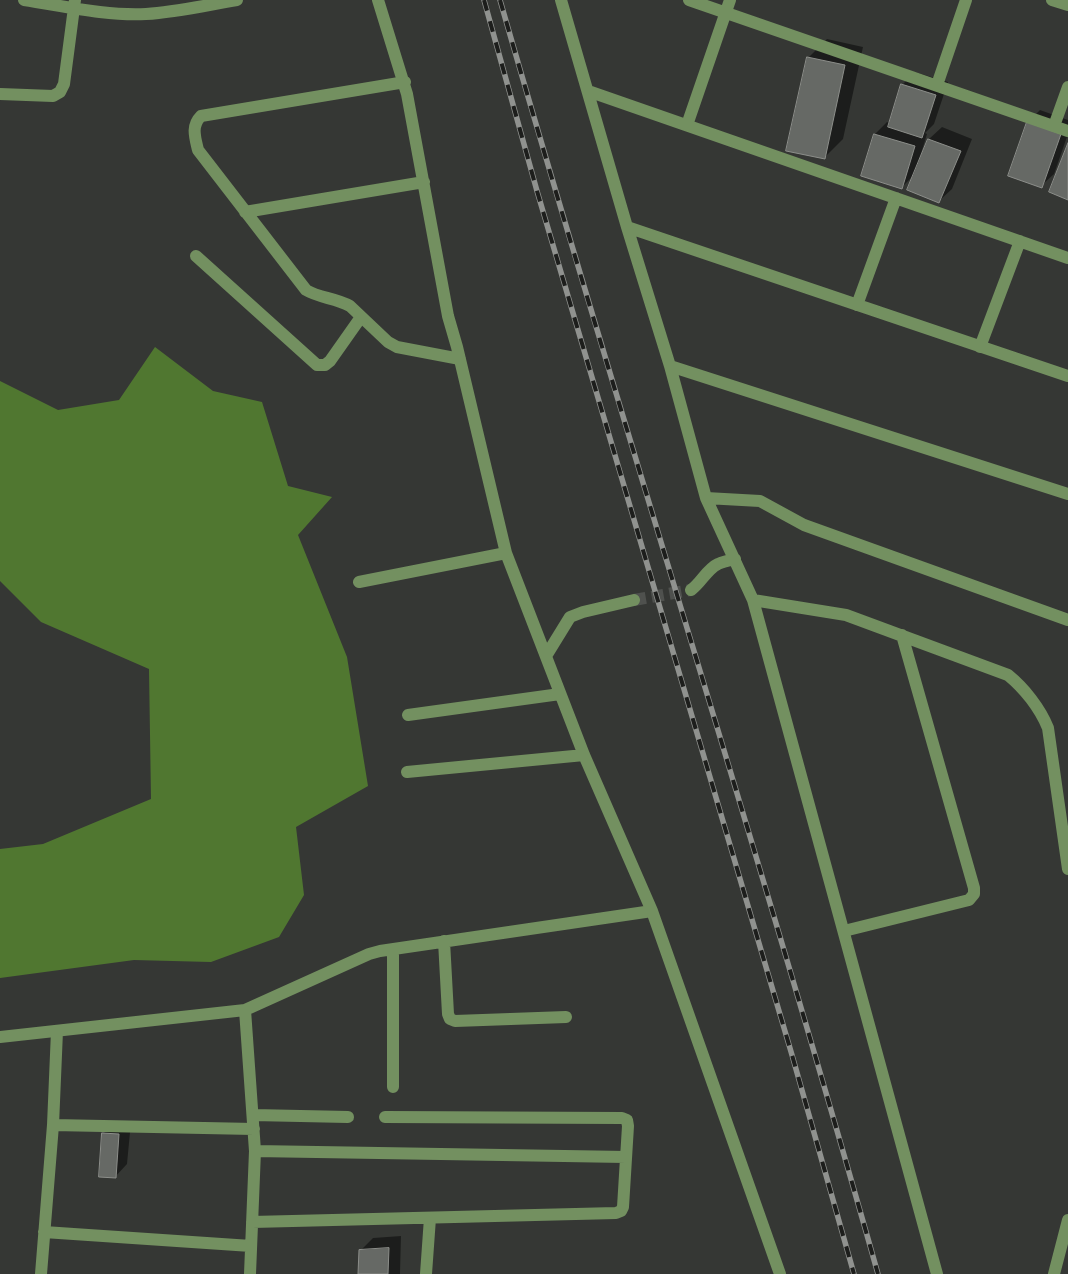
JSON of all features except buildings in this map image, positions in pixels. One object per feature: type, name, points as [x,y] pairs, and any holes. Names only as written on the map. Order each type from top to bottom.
[{"type":"street","points":[[24,0],[74,4],[128,14],[146,14],[237,0]]},
{"type":"street","points":[[378,0],[405,82],[448,316],[506,553],[584,755],[652,912],[780,1274]]},
{"type":"street","points":[[561,0],[627,227],[670,366],[706,498],[753,600],[937,1274]]},
{"type":"street","points":[[689,0],[1068,131]]},
{"type":"street","points":[[686,125],[730,0]]},
{"type":"street","points":[[937,86],[966,0]]},
{"type":"street","points":[[1052,0],[1068,5]]},
{"type":"street","points":[[0,94],[53,96],[60,92],[64,84],[74,4]]},
{"type":"street","points":[[405,82],[201,116],[196,122],[194,131],[198,150],[306,290],[313,294],[344,302],[388,342],[397,347],[460,359]]},
{"type":"street","points":[[1054,126],[1068,87]]},
{"type":"street","points":[[588,91],[1068,258]]},
{"type":"street","points":[[245,212],[424,182]]},
{"type":"street","points":[[857,305],[896,198]]},
{"type":"street","points":[[627,227],[1068,376]]},
{"type":"street","points":[[980,347],[1020,241]]},
{"type":"street","points":[[196,256],[316,365],[325,365],[330,361],[361,317]]},
{"type":"street","points":[[670,366],[1068,494]]},
{"type":"street","points":[[706,498],[760,501],[804,525],[1068,620]]},
{"type":"street","points":[[359,582],[506,553]]},
{"type":"street","points":[[691,590],[698,586],[704,576],[717,564],[735,559]]},
{"type":"street","points":[[546,656],[570,617],[634,600]]},
{"type":"street","points":[[753,600],[846,615],[1008,675],[1018,683],[1044,718],[1048,728],[1068,869]]},
{"type":"street","points":[[844,931],[969,900],[974,894],[974,888],[902,635]]},
{"type":"street","points":[[408,715],[560,694]]},
{"type":"street","points":[[407,772],[584,755]]},
{"type":"street","points":[[0,1037],[245,1010],[369,954],[444,941],[652,912]]},
{"type":"street","points":[[444,941],[448,1014],[450,1019],[455,1021],[566,1016]]},
{"type":"street","points":[[393,1087],[394,949]]},
{"type":"street","points":[[245,1010],[255,1151],[250,1274]]},
{"type":"street","points":[[41,1274],[53,1126],[57,1031]]},
{"type":"street","points":[[253,1115],[348,1117]]},
{"type":"street","points":[[252,1222],[616,1213],[622,1211],[628,1126],[627,1120],[622,1118],[385,1117]]},
{"type":"street","points":[[53,1126],[254,1129]]},
{"type":"street","points":[[255,1151],[626,1157]]},
{"type":"street","points":[[426,1274],[430,1218]]},
{"type":"street","points":[[1054,1274],[1068,1220]]},
{"type":"street","points":[[44,1232],[251,1246]]},
{"type":"shaded area","points":[[155,347],[213,391],[262,402],[288,486],[332,497],[298,535],[347,657],[368,786],[296,827],[304,895],[279,937],[211,962],[134,960],[0,978],[0,849],[43,844],[151,799],[149,669],[41,622],[0,581],[0,381],[58,410],[119,400]]},
{"type":"tunnel","points":[[634,600],[691,590]]},
{"type":"railway","points":[[484,0],[537,191],[792,1055],[854,1274]]},
{"type":"railway","points":[[500,0],[546,160],[785,955],[878,1274]]}]
